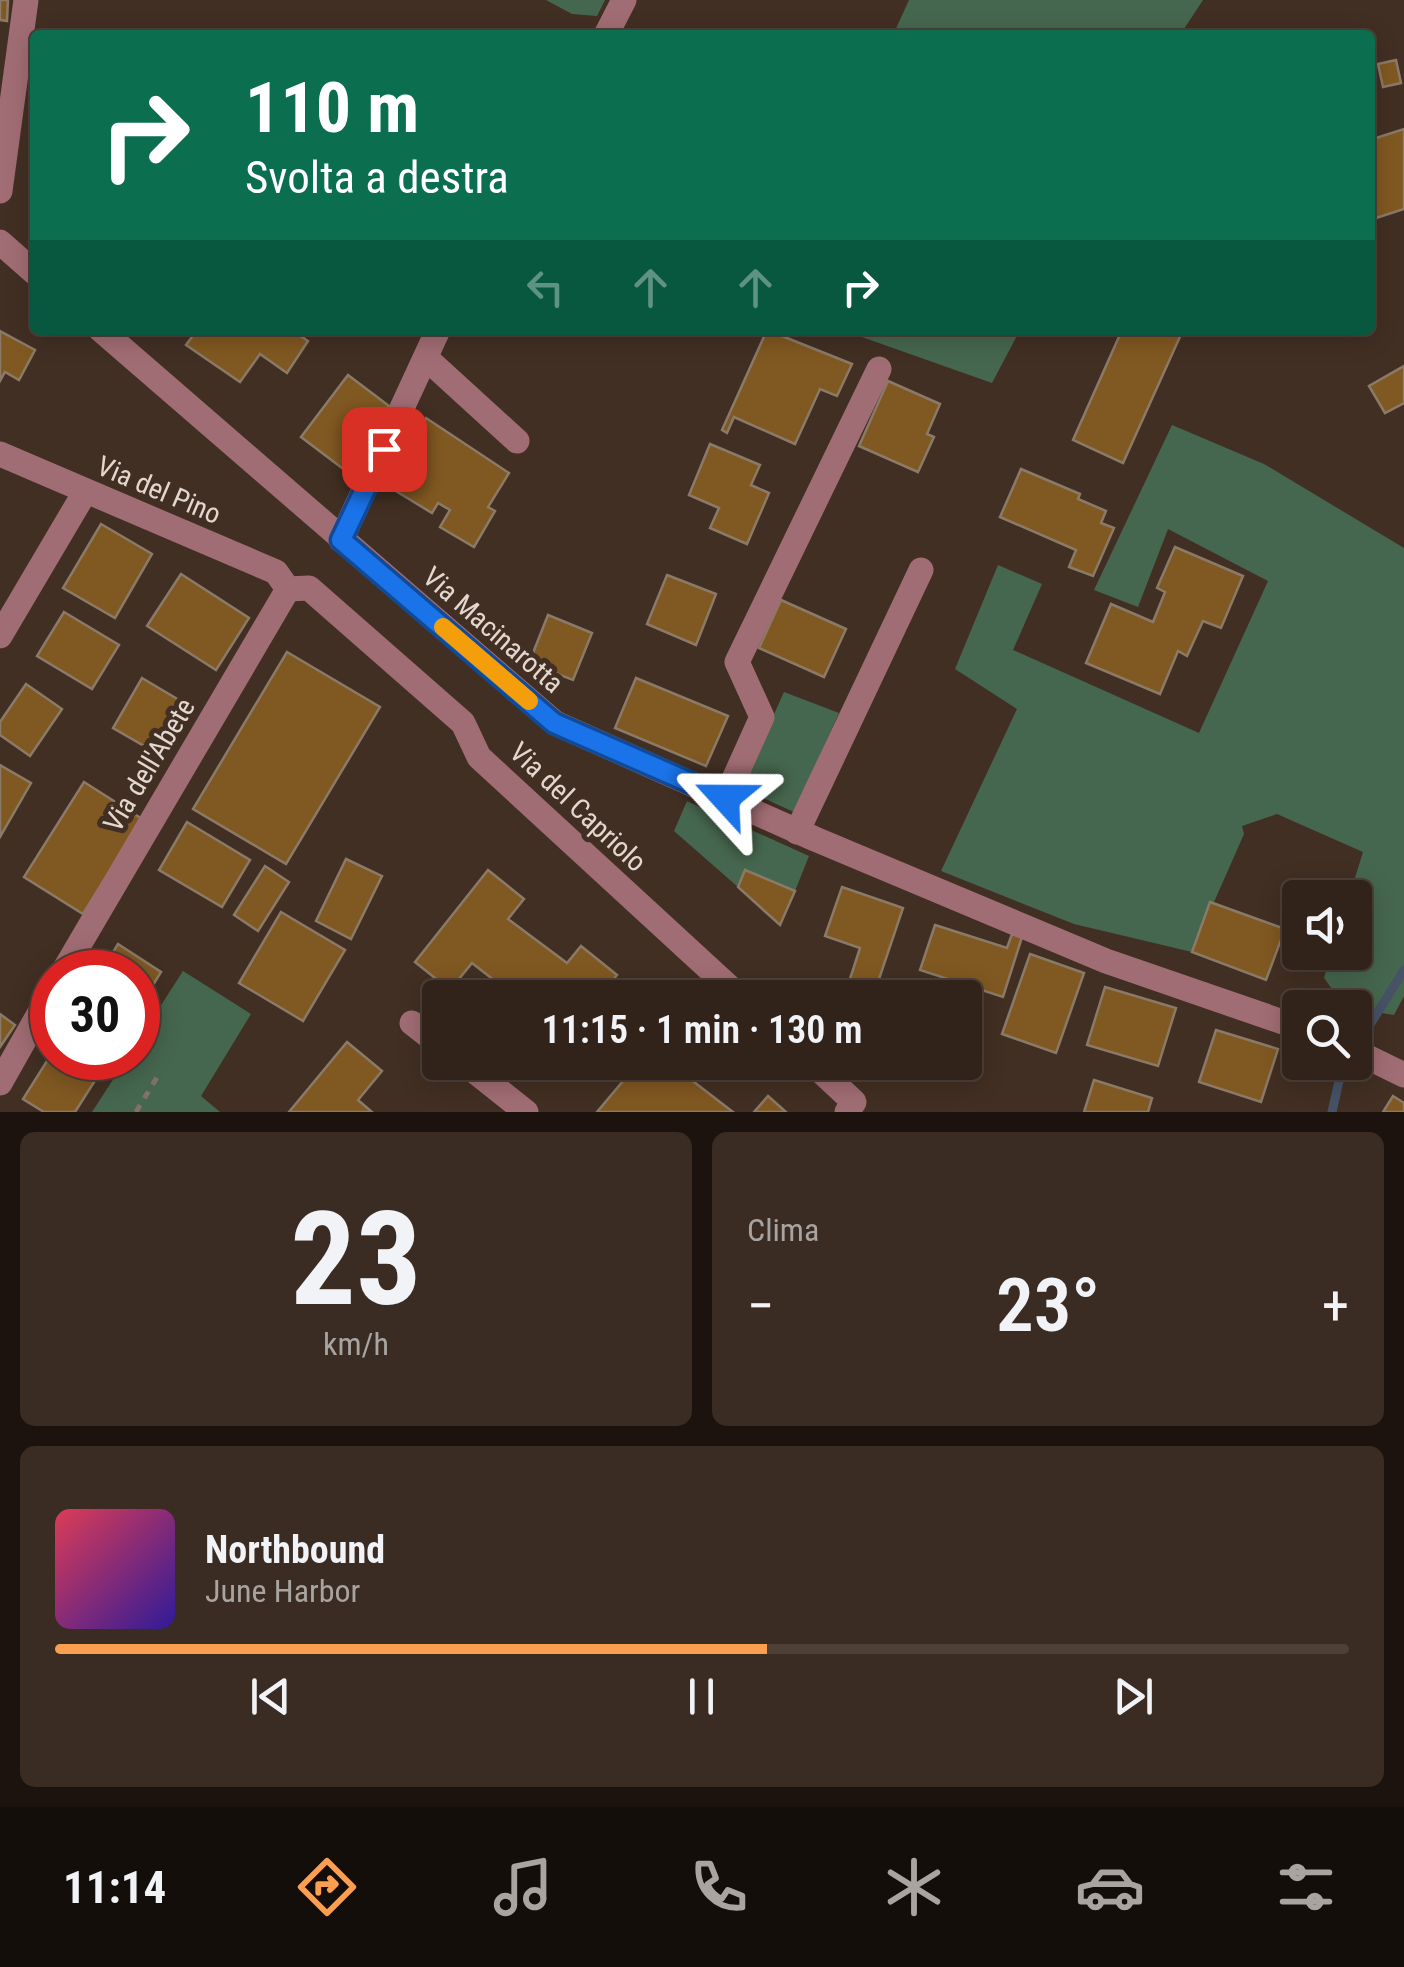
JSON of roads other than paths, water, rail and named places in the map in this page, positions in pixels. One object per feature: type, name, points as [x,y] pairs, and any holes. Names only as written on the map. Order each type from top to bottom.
[{"type":"street","points":[[0,191],[26,0]]},
{"type":"street","points":[[609,30],[624,0]]},
{"type":"street","points":[[0,242],[30,269]]},
{"type":"street","name":"Via Macinarotta","points":[[107,335],[554,723],[797,832],[1106,961],[1282,1022]]},
{"type":"street","points":[[341,540],[436,335]]},
{"type":"street","points":[[426,358],[517,441]]},
{"type":"street","points":[[725,798],[762,718],[736,662],[879,370]]},
{"type":"street","name":"Via del Pino","points":[[0,454],[276,572],[288,590]]},
{"type":"street","points":[[0,636],[85,492]]},
{"type":"street","points":[[797,832],[921,570]]},
{"type":"street","name":"Via del Capriolo","points":[[288,590],[310,588],[463,724],[479,757],[721,980]]},
{"type":"street","name":"Via dell'Abete","points":[[76,950],[288,590]]},
{"type":"street","points":[[412,1023],[422,1031]]},
{"type":"street","points":[[0,1083],[30,1030]]},
{"type":"street","points":[[1372,1058],[1404,1074]]},
{"type":"street","points":[[486,1080],[526,1112]]},
{"type":"street","points":[[830,1080],[854,1102],[847,1112]]},
{"type":"waterway","points":[[1372,1022],[1404,970]]},
{"type":"waterway","points":[[1332,1112],[1339,1080]]}]
